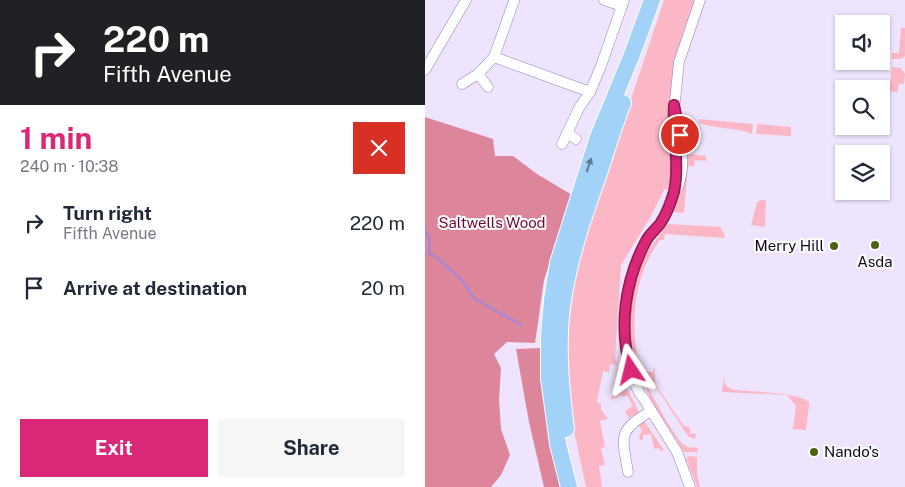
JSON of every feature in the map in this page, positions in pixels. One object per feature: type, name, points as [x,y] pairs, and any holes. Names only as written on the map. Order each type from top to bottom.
[{"type":"highway","points":[[579,487],[567,432],[555,347],[552,300],[561,253],[598,137],[631,58],[652,0]]},
{"type":"highway","points":[[569,487],[558,444],[551,404],[549,378],[569,266],[581,223],[661,0]]},
{"type":"street","points":[[425,70],[466,0]]},
{"type":"street","points":[[562,144],[572,136],[579,108],[590,92],[601,66],[623,3],[604,0]]},
{"type":"street","points":[[689,487],[677,452],[637,391],[628,360],[624,320],[627,291],[635,264],[647,240],[660,223],[678,186],[682,149],[674,105],[679,62],[700,0]]},
{"type":"street","points":[[463,84],[479,74],[494,57],[514,1]]},
{"type":"street","points":[[494,57],[590,92]]},
{"type":"street","points":[[479,74],[488,87]]},
{"type":"street","points":[[628,472],[624,446],[626,432],[630,424],[651,412]]},
{"type":"shaded area","points":[[664,0],[695,0],[672,83],[669,122],[672,171],[669,189],[664,190],[650,218],[621,265],[615,357],[618,365],[610,364],[609,372],[603,371],[597,402],[601,403],[601,409],[608,419],[600,421],[605,447],[601,448],[605,465],[599,466],[602,487],[586,487],[569,408],[567,346],[573,290],[582,246]]},
{"type":"shaded area","points":[[901,28],[905,28],[905,56],[901,59],[892,59],[892,53],[899,53]]},
{"type":"shaded area","points":[[892,67],[901,68],[905,74],[904,84],[899,84],[897,92],[890,91]]},
{"type":"shaded area","points":[[699,119],[753,124],[752,134],[705,125],[699,123]]},
{"type":"shaded area","points":[[757,124],[791,127],[791,136],[756,134]]},
{"type":"shaded area","points":[[688,155],[706,156],[706,161],[695,160],[694,166],[688,166],[684,213],[674,212],[685,182]]},
{"type":"shaded area","points":[[766,200],[765,227],[751,225],[757,202]]},
{"type":"shaded area","points":[[668,224],[720,227],[725,238],[665,234],[664,240],[660,240],[644,269],[636,299],[635,331],[638,364],[641,365],[641,371],[653,372],[654,366],[656,385],[683,425],[690,428],[690,433],[696,434],[695,439],[688,436],[652,381],[638,375],[632,346],[632,302],[638,273],[649,250]]},
{"type":"shaded area","points":[[618,365],[624,383],[639,412],[629,418],[625,411],[633,406],[627,395],[623,397],[621,395],[611,400],[613,393],[618,393],[621,378],[616,377]]},
{"type":"shaded area","points":[[724,376],[725,384],[735,390],[785,394],[809,402],[806,430],[793,429],[796,406],[787,395],[722,392]]},
{"type":"shaded area","points":[[645,385],[682,443],[689,447],[698,448],[697,452],[684,452],[651,400]]},
{"type":"shaded area","points":[[644,421],[664,450],[654,449],[651,434],[643,435],[643,440],[640,440],[639,436],[642,431],[638,424]]},
{"type":"shaded area","points":[[689,456],[697,457],[697,473],[700,487],[697,487],[686,458]]},
{"type":"green space","name":"Saltwells Wood","points":[[425,117],[493,139],[495,156],[513,156],[537,174],[572,195],[544,280],[535,343],[507,342],[494,354],[501,368],[499,400],[501,429],[510,455],[501,475],[491,487],[425,487]]},
{"type":"green space","points":[[543,348],[564,487],[544,487],[529,422],[516,349]]},
{"type":"waterway","points":[[425,230],[430,240],[429,254],[435,256],[461,279],[475,299],[521,325]]},
{"type":"place","name":"Asda","points":[[875,245]]},
{"type":"place","name":"Merry Hill","points":[[834,246]]},
{"type":"place","name":"Nando's","points":[[814,452]]},
{"type":"route","points":[[631,370],[628,360],[624,320],[627,291],[635,264],[647,240],[660,223],[674,192],[676,168],[673,122],[674,105],[680,135]]}]
